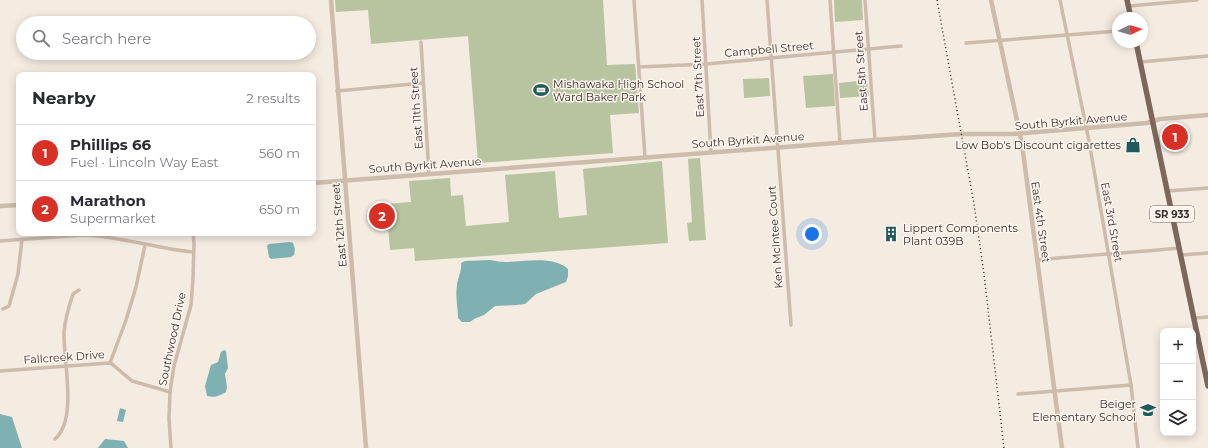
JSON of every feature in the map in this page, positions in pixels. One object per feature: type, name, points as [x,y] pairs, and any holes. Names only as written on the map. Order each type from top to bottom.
[{"type":"main road","name":"SR 933","points":[[1137,48],[1208,386]]},
{"type":"street","name":"East 12th Street","points":[[331,0],[366,448]]},
{"type":"street","points":[[634,0],[645,157]]},
{"type":"street","name":"East 7th Street","points":[[702,0],[711,152]]},
{"type":"street","name":"Ken McIntee Court","points":[[767,0],[791,325]]},
{"type":"street","points":[[830,0],[840,143]]},
{"type":"street","name":"East 5th Street","points":[[866,0],[875,140]]},
{"type":"street","name":"East 4th Street","points":[[991,0],[1026,170],[1062,448]]},
{"type":"street","name":"East 3rd Street","points":[[1060,0],[1086,128],[1109,254],[1131,385],[1138,448]]},
{"type":"street","points":[[1128,3],[1197,0]]},
{"type":"street","points":[[966,43],[1112,31]]},
{"type":"street","name":"East 11th Street","points":[[421,42],[429,174]]},
{"type":"street","name":"Campbell Street","points":[[639,67],[706,64],[901,46]]},
{"type":"street","points":[[1140,62],[1208,56]]},
{"type":"street","points":[[338,91],[423,83]]},
{"type":"street","name":"South Byrkit Avenue","points":[[316,182],[962,134],[1019,134],[1147,124],[1160,119],[1208,115]]},
{"type":"street","points":[[1168,191],[1208,188]]},
{"type":"street","points":[[0,206],[16,205]]},
{"type":"street","points":[[0,241],[68,236]]},
{"type":"street","points":[[103,236],[176,251],[193,252]]},
{"type":"street","name":"Southwood Drive","points":[[171,448],[169,419],[170,392],[174,366],[191,305],[193,279],[193,236]]},
{"type":"street","points":[[3,309],[9,306],[15,287],[20,264],[22,239]]},
{"type":"street","points":[[110,363],[126,320],[136,287],[145,245]]},
{"type":"street","points":[[1037,260],[1179,248]]},
{"type":"street","points":[[1181,255],[1208,253]]},
{"type":"street","points":[[55,439],[60,434],[68,406],[64,340],[65,320],[73,294],[79,290]]},
{"type":"street","points":[[1194,318],[1208,317]]},
{"type":"street","name":"Fallcreek Drive","points":[[0,371],[110,363],[132,381],[170,392]]},
{"type":"street","points":[[1018,394],[1131,385]]},
{"type":"green space","name":"Mishawaka High School Ward Baker Park","points":[[335,0],[603,0],[607,65],[635,64],[639,113],[610,115],[613,153],[478,163],[468,36],[371,44],[368,10],[336,12]]},
{"type":"green space","points":[[834,0],[862,0],[863,20],[835,22]]},
{"type":"green space","points":[[833,74],[835,106],[806,108],[803,76]]},
{"type":"green space","points":[[769,78],[770,96],[744,98],[743,79]]},
{"type":"green space","points":[[867,80],[869,96],[840,98],[839,83]]},
{"type":"green space","points":[[700,158],[706,240],[689,241],[687,223],[692,222],[688,159]]},
{"type":"green space","points":[[662,161],[668,243],[415,261],[414,248],[390,250],[386,204],[411,202],[409,181],[450,178],[451,196],[463,195],[466,226],[509,222],[505,175],[555,171],[559,218],[587,215],[583,169]]},
{"type":"water","points":[[293,243],[295,249],[294,255],[291,257],[271,259],[269,257],[267,246],[269,244]]},
{"type":"water","points":[[490,260],[504,262],[538,260],[555,262],[568,269],[568,276],[566,282],[536,294],[525,304],[495,306],[484,315],[470,322],[462,322],[458,318],[456,293],[461,263],[465,261]]},
{"type":"water","points":[[224,350],[226,351],[228,368],[225,374],[227,387],[226,392],[217,396],[207,396],[205,386],[211,365],[218,362],[221,352]]},
{"type":"water","points":[[120,408],[126,410],[123,422],[117,421]]},
{"type":"water","points":[[0,414],[12,417],[22,448],[0,448]]},
{"type":"water","points":[[105,439],[124,441],[128,448],[98,448]]},
{"type":"railway","points":[[937,0],[974,204],[984,274],[1004,448]]},
{"type":"place","name":"Mishawaka High School Ward Baker Park","points":[[541,90]]},
{"type":"place","name":"Phillips 66","points":[[1175,137]]},
{"type":"place","name":"Low Bob's Discount cigarettes","points":[[1133,145]]},
{"type":"place","name":"Marathon","points":[[382,216]]},
{"type":"place","name":"Lippert Components Plant 039B","points":[[891,234]]},
{"type":"place","name":"Beiger Elementary School","points":[[1148,410]]}]
